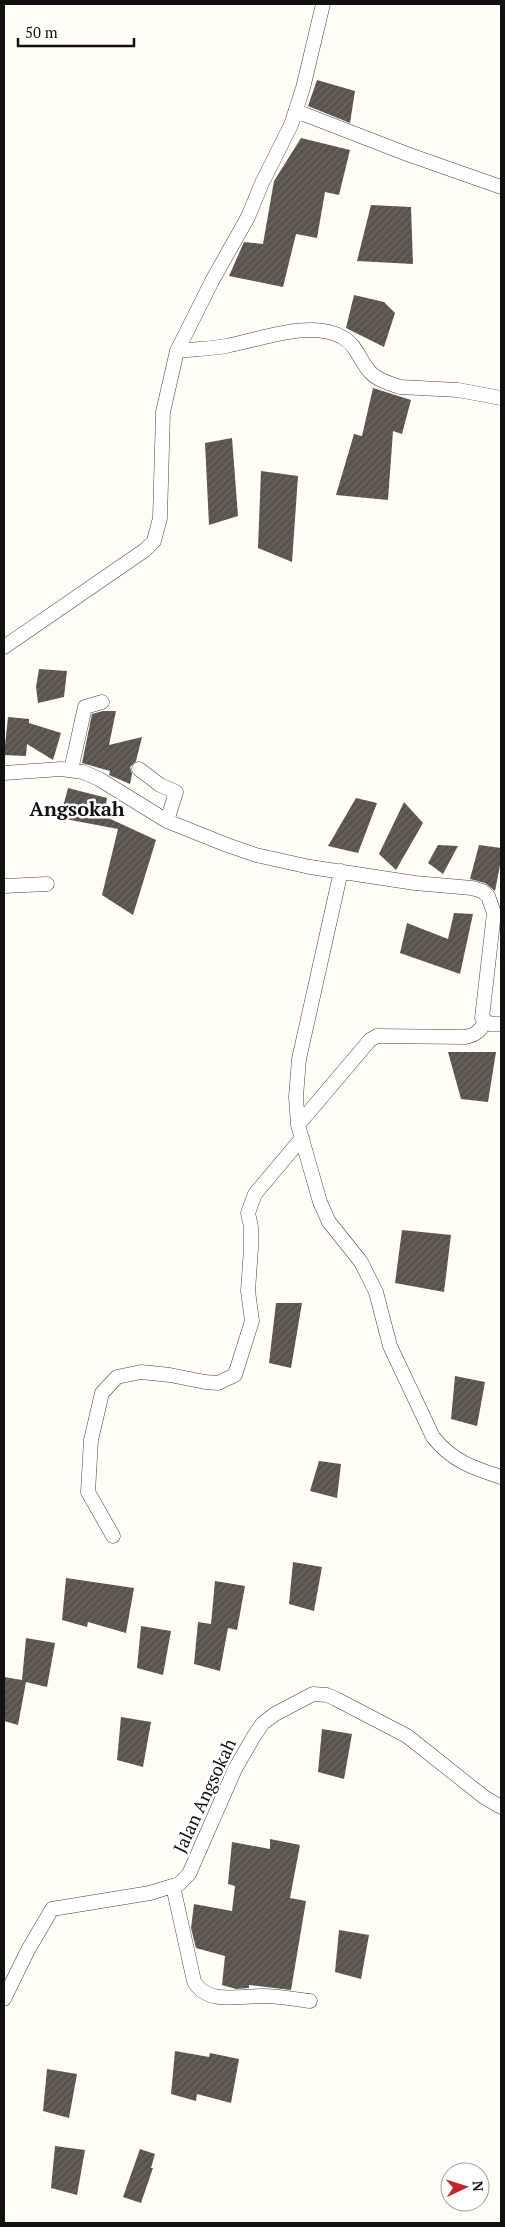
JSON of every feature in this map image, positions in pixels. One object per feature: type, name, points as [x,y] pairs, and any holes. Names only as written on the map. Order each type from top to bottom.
[{"type":"street","points":[[4,647],[137,556],[154,541],[160,518],[163,412],[177,351],[212,281],[248,217],[262,183],[291,125],[313,50],[323,4]]},
{"type":"street","points":[[296,111],[407,154],[501,187]]},
{"type":"street","points":[[177,351],[226,346],[274,335],[323,331],[340,335],[348,340],[356,348],[371,374],[391,384],[400,387],[458,390],[501,398]]},
{"type":"street","points":[[72,770],[85,707],[102,702]]},
{"type":"street","points":[[4,773],[61,769],[83,772],[100,779],[168,821],[226,845],[310,867],[415,883],[472,888],[488,896],[494,913],[482,1012],[485,1022],[480,1030],[474,1035],[465,1037],[376,1036],[370,1040],[255,1194],[248,1213],[251,1227],[248,1291],[252,1321],[235,1375],[218,1382],[205,1382],[142,1372],[117,1378],[102,1393],[91,1440],[88,1492],[113,1536]]},
{"type":"street","points":[[139,770],[160,785],[176,792],[168,821]]},
{"type":"street","points":[[341,872],[299,1059],[296,1097],[300,1132],[320,1202],[329,1222],[360,1262],[376,1292],[390,1346],[434,1437],[444,1450],[456,1460],[501,1477]]},
{"type":"street","points":[[4,886],[47,884]]},
{"type":"street","points":[[485,1022],[501,1024]]},
{"type":"street","name":"Jalan Angsokah","points":[[4,1999],[28,1950],[52,1909],[150,1894],[179,1884],[189,1874],[235,1769],[263,1723],[275,1714],[314,1694],[327,1695],[336,1699],[407,1736],[484,1797],[501,1807]]},
{"type":"street","points":[[173,1886],[194,1981],[198,1989],[204,1993],[222,1998],[264,1996],[310,2001]]},
{"type":"building","points":[[317,80],[355,91],[350,123],[308,106]]},
{"type":"building","points":[[301,138],[350,150],[339,195],[325,192],[317,238],[296,234],[283,287],[229,276],[244,242],[263,244],[274,181]]},
{"type":"building","points":[[371,205],[411,207],[413,264],[357,261]]},
{"type":"building","points":[[354,295],[384,302],[395,313],[384,347],[346,328]]},
{"type":"building","points":[[373,388],[411,400],[402,434],[393,431],[388,500],[336,495],[354,434],[362,436]]},
{"type":"building","points":[[232,438],[238,516],[209,525],[205,443]]},
{"type":"building","points":[[261,471],[298,476],[292,562],[258,548]]},
{"type":"building","points":[[39,669],[67,671],[64,697],[38,703],[36,687]]},
{"type":"building","points":[[103,711],[116,711],[109,745],[142,737],[136,761],[130,767],[132,774],[130,784],[109,775],[110,771],[82,763],[92,714]]},
{"type":"building","points":[[8,717],[29,719],[29,723],[61,733],[53,760],[27,744],[26,756],[4,755]]},
{"type":"building","points":[[68,788],[107,798],[104,816],[156,840],[133,915],[102,895],[118,829],[60,818]]},
{"type":"building","points":[[356,798],[377,803],[358,853],[328,846]]},
{"type":"building","points":[[404,802],[423,823],[396,870],[379,854]]},
{"type":"building","points":[[438,845],[458,846],[443,874],[428,863]]},
{"type":"building","points":[[479,845],[501,848],[501,860],[495,891],[485,883],[470,879]]},
{"type":"building","points":[[454,913],[473,914],[460,974],[400,953],[407,923],[448,939]]},
{"type":"building","points":[[448,1052],[496,1052],[488,1102],[461,1099]]},
{"type":"building","points":[[402,1230],[451,1235],[444,1292],[395,1283]]},
{"type":"building","points":[[276,1303],[302,1303],[291,1368],[269,1363]]},
{"type":"building","points":[[455,1376],[485,1382],[477,1426],[451,1419]]},
{"type":"building","points":[[319,1461],[341,1464],[337,1498],[310,1491]]},
{"type":"building","points":[[293,1562],[322,1567],[314,1611],[289,1604]]},
{"type":"building","points":[[66,1578],[134,1588],[126,1633],[88,1622],[87,1627],[62,1620]]},
{"type":"building","points":[[215,1581],[245,1586],[237,1630],[228,1628],[220,1671],[194,1664],[198,1622],[211,1624]]},
{"type":"building","points":[[141,1626],[171,1631],[163,1675],[137,1668]]},
{"type":"building","points":[[26,1638],[55,1643],[47,1687],[26,1682],[18,1725],[4,1721],[4,1677],[22,1680]]},
{"type":"building","points":[[121,1717],[151,1722],[143,1767],[117,1760]]},
{"type":"building","points":[[322,1729],[352,1734],[344,1779],[318,1772]]},
{"type":"building","points":[[270,1839],[300,1845],[290,1898],[306,1901],[291,1990],[249,1985],[249,1988],[236,1989],[222,1985],[225,1956],[196,1948],[191,1928],[194,1904],[232,1911],[235,1886],[228,1884],[232,1842],[270,1849]]},
{"type":"building","points":[[339,1930],[369,1935],[361,1979],[335,1972]]},
{"type":"building","points":[[175,2051],[209,2057],[210,2053],[239,2059],[231,2103],[197,2094],[196,2101],[171,2094]]},
{"type":"building","points":[[47,2069],[77,2074],[69,2118],[43,2111]]},
{"type":"building","points":[[55,2146],[85,2150],[77,2195],[51,2188]]},
{"type":"building","points":[[140,2149],[155,2154],[151,2168],[153,2168],[141,2203],[123,2197]]},
{"type":"district","name":"Angsokah","points":[[77,809]]}]
